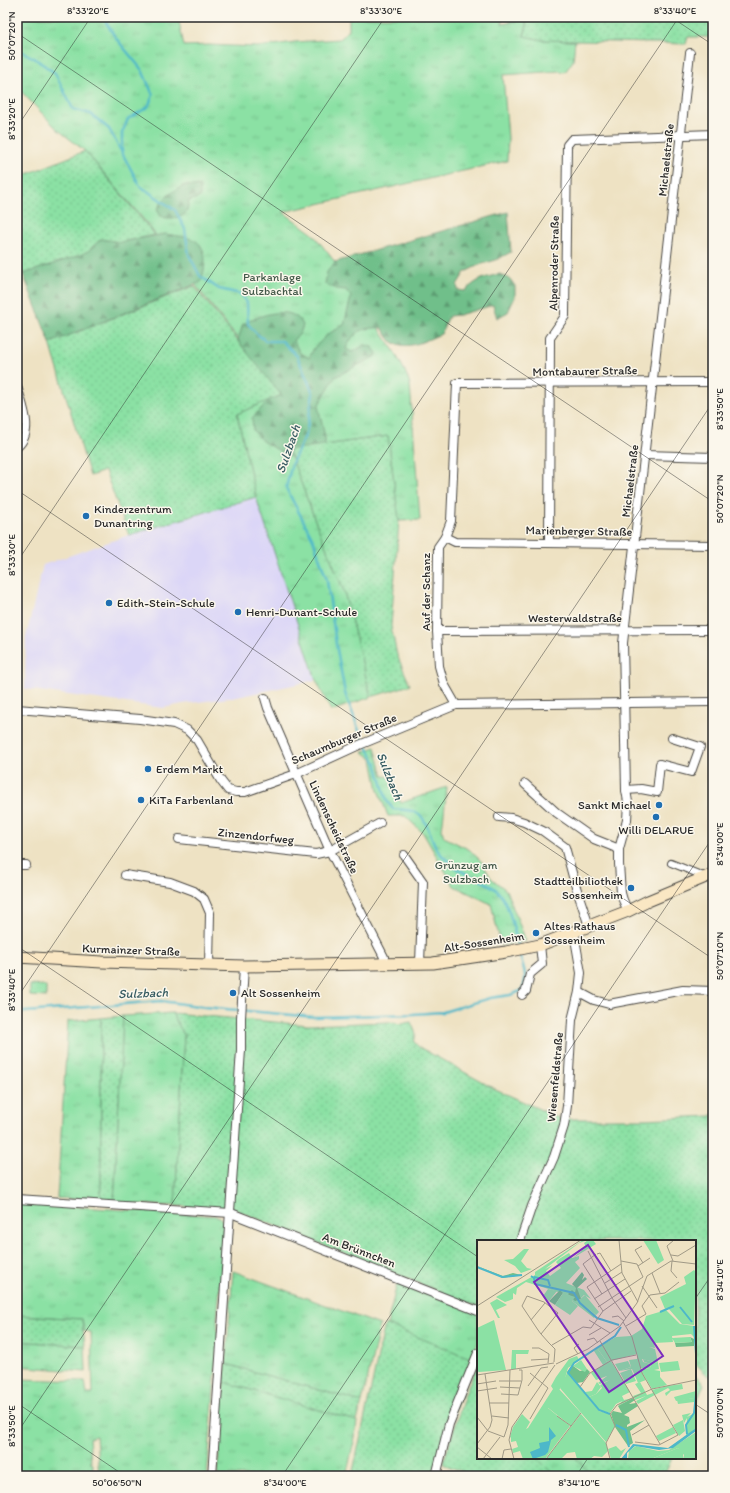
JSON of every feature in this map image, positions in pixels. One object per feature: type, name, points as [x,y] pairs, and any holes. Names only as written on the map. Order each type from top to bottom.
[{"type":"main road","name":"Alt-Sossenheim","points":[[244,966],[434,963],[527,948],[574,933],[710,876]]},
{"type":"main road","name":"Kurmainzer Straße","points":[[17,957],[102,962],[244,966]]},
{"type":"street","name":"Michaelstraße","points":[[628,911],[621,893],[619,849],[627,820],[628,802],[626,790],[623,643],[654,382],[690,54]]},
{"type":"street","name":"Alpenroder Straße","points":[[549,542],[550,338],[565,316],[567,145],[572,139],[713,134]]},
{"type":"street","name":"Montabaurer Straße","points":[[457,384],[713,382]]},
{"type":"street","name":"Auf der Schanz","points":[[456,705],[444,684],[439,666],[437,631],[438,547],[445,536],[451,521],[457,384]]},
{"type":"street","points":[[17,386],[27,428],[23,440],[17,447]]},
{"type":"street","points":[[645,455],[713,457]]},
{"type":"street","name":"Marienberger Straße","points":[[445,536],[455,542],[713,545]]},
{"type":"street","name":"Westerwaldstraße","points":[[437,631],[713,630]]},
{"type":"street","name":"Lindenscheidstraße","points":[[265,698],[330,851],[384,957],[383,964]]},
{"type":"street","name":"Schaumburger Straße","points":[[17,709],[140,719],[174,724],[187,730],[197,740],[221,781],[228,790],[245,792],[296,774],[374,739],[456,705],[713,702]]},
{"type":"street","points":[[626,790],[641,789],[657,792],[660,764],[691,772],[700,746],[672,738]]},
{"type":"street","points":[[525,784],[557,813],[594,839],[619,849]]},
{"type":"street","points":[[499,817],[511,818],[524,822],[543,831],[565,847],[589,926]]},
{"type":"street","points":[[330,851],[380,823]]},
{"type":"street","name":"Zinzendorfweg","points":[[179,839],[316,854],[330,851]]},
{"type":"street","points":[[404,855],[423,882],[420,963]]},
{"type":"street","points":[[671,863],[710,876]]},
{"type":"street","points":[[17,865],[26,866]]},
{"type":"street","points":[[125,875],[170,882],[194,891],[204,899],[210,913],[209,966]]},
{"type":"street","name":"Wiesenfeldstraße","points":[[520,1240],[532,1206],[554,1157],[564,1126],[567,1106],[572,1020],[579,992],[581,973],[574,933]]},
{"type":"street","points":[[522,995],[526,991],[530,974],[542,964],[540,945]]},
{"type":"street","points":[[212,1476],[242,1050],[241,1016],[244,966]]},
{"type":"street","points":[[579,992],[594,1000],[609,1004],[683,990],[713,991]]},
{"type":"street","name":"Am Brünnchen","points":[[17,1199],[230,1213],[477,1311]]},
{"type":"street","points":[[436,1476],[449,1424],[477,1355]]},
{"type":"shaded area","points":[[256,497],[316,680],[237,697],[163,708],[25,689],[26,637],[43,565],[129,535]]},
{"type":"green space","name":"Parkanlage Sulzbachtal","points":[[17,17],[178,17],[184,46],[209,45],[258,47],[295,42],[339,39],[349,30],[349,17],[503,17],[502,24],[525,19],[527,26],[524,35],[542,40],[575,41],[573,61],[565,72],[559,71],[503,75],[508,138],[507,161],[283,212],[313,234],[335,262],[394,351],[410,384],[420,520],[399,521],[388,436],[289,450],[315,520],[344,591],[371,697],[331,711],[316,680],[256,497],[237,414],[281,394],[144,220],[85,151],[57,129],[17,87]]},
{"type":"green space","points":[[511,17],[713,17],[713,37],[688,37],[686,44],[542,40],[524,36],[527,26],[525,19],[510,22]]},
{"type":"green space","points":[[85,151],[155,235],[120,242],[101,239],[88,251],[80,255],[23,274],[17,251],[17,178]]},
{"type":"green space","points":[[185,185],[200,187],[200,197],[189,201],[187,211],[182,216],[172,218],[162,217],[157,210],[162,201],[172,192]]},
{"type":"green space","points":[[508,212],[511,252],[496,260],[479,265],[465,272],[457,285],[458,290],[465,291],[477,281],[500,274],[510,279],[515,286],[515,297],[508,312],[497,318],[493,305],[459,315],[449,316],[441,334],[423,342],[410,345],[397,344],[391,341],[382,328],[370,328],[360,331],[352,338],[346,349],[352,352],[365,345],[372,347],[377,353],[376,356],[335,377],[318,406],[325,437],[325,455],[301,463],[262,441],[253,430],[252,418],[275,394],[238,340],[243,324],[258,317],[275,313],[291,314],[298,318],[303,325],[300,334],[293,340],[300,353],[309,358],[314,348],[328,334],[344,325],[351,297],[346,290],[337,289],[325,284],[327,272],[335,262]]},
{"type":"green space","points":[[165,234],[190,238],[200,245],[203,250],[205,260],[201,282],[50,343],[23,274],[80,255],[88,251],[101,239],[120,242]]},
{"type":"green space","points":[[194,286],[281,395],[237,414],[256,497],[129,535],[105,471],[90,476],[50,343]]},
{"type":"green space","points":[[388,436],[399,521],[391,626],[397,655],[410,685],[371,697],[344,591],[315,520],[289,450]]},
{"type":"green space","name":"Grünzug am Sulzbach","points":[[375,747],[383,776],[390,777],[401,803],[447,787],[442,830],[444,837],[470,850],[481,861],[491,878],[506,890],[526,941],[501,945],[491,904],[454,886],[423,833],[405,816],[388,816],[378,790],[372,759],[363,752]]},
{"type":"green space","points":[[30,985],[46,986],[46,997],[30,996]]},
{"type":"green space","points":[[172,1013],[184,1035],[175,1206],[114,1203],[123,1016]]},
{"type":"green space","points":[[172,1013],[308,1025],[389,1022],[400,1024],[411,1022],[416,1034],[414,1042],[419,1047],[491,1087],[561,1119],[645,1119],[711,1116],[713,1114],[713,1366],[709,1377],[696,1364],[696,1240],[477,1240],[477,1307],[236,1210],[175,1206],[184,1035]]},
{"type":"green space","points":[[123,1016],[114,1203],[101,1201],[101,1018]]},
{"type":"green space","points":[[101,1018],[101,1201],[57,1198],[68,1021]]},
{"type":"green space","points":[[17,1203],[218,1216],[226,1224],[217,1319],[218,1339],[207,1476],[99,1476],[96,1436],[89,1438],[91,1463],[93,1464],[92,1476],[55,1476],[17,1473],[17,1379],[85,1381],[87,1394],[93,1394],[91,1332],[84,1331],[82,1319],[17,1315]]},
{"type":"green space","points":[[233,1271],[380,1325],[362,1402],[226,1364]]},
{"type":"green space","points":[[404,1283],[477,1313],[477,1345],[471,1359],[387,1325],[397,1284]]},
{"type":"green space","points":[[17,1315],[82,1319],[85,1346],[17,1341]]},
{"type":"green space","points":[[385,1324],[475,1360],[449,1424],[436,1476],[352,1476]]},
{"type":"green space","points":[[17,1341],[85,1346],[86,1372],[17,1366]]},
{"type":"green space","points":[[226,1364],[362,1402],[357,1421],[224,1382]]},
{"type":"green space","points":[[477,1366],[477,1459],[538,1459],[555,1476],[473,1476],[443,1464],[465,1394]]},
{"type":"green space","points":[[696,1376],[704,1384],[696,1404]]},
{"type":"green space","points":[[224,1382],[357,1421],[346,1476],[218,1476],[220,1424]]},
{"type":"green space","points":[[538,1459],[577,1459],[592,1476],[555,1476]]},
{"type":"green space","points":[[577,1459],[672,1459],[664,1476],[592,1476]]},
{"type":"waterway","name":"Sulzbach","points":[[103,17],[115,37],[142,70],[153,95],[148,107],[128,119],[122,133],[122,154]]},
{"type":"waterway","name":"Sulzbach","points":[[17,49],[34,58],[55,73],[73,109],[91,114],[109,129],[140,186],[175,210],[185,229],[189,255],[200,276],[219,289],[241,294],[247,303],[248,324],[257,334],[266,341],[282,341],[297,356],[313,393],[306,434],[292,463],[286,488],[313,539],[327,580],[345,693],[361,736],[376,763],[387,801],[393,809],[410,810],[419,814],[425,821],[437,849],[444,857],[462,871],[490,885],[499,893],[509,911],[518,947]]},
{"type":"waterway","name":"Sulzbach","points":[[17,1012],[161,1001],[205,1007],[314,1017],[443,1012],[490,998],[510,995],[521,991],[524,986],[525,976],[519,952]]},
{"type":"place","name":"Kinderzentrum Dunantring","points":[[86,516]]},
{"type":"place","name":"Edith-Stein-Schule","points":[[109,603]]},
{"type":"place","name":"Henri-Dunant-Schule","points":[[238,612]]},
{"type":"place","name":"Erdem Markt","points":[[148,769]]},
{"type":"place","name":"KiTa Farbenland","points":[[141,800]]},
{"type":"place","name":"Sankt Michael","points":[[659,805]]},
{"type":"place","name":"Willi DELARUE","points":[[656,817]]},
{"type":"place","name":"Stadtteilbiliothek Sossenheim","points":[[631,888]]},
{"type":"place","name":"Altes Rathaus Sossenheim","points":[[536,933]]},
{"type":"place","name":"Alt Sossenheim","points":[[233,993]]}]
